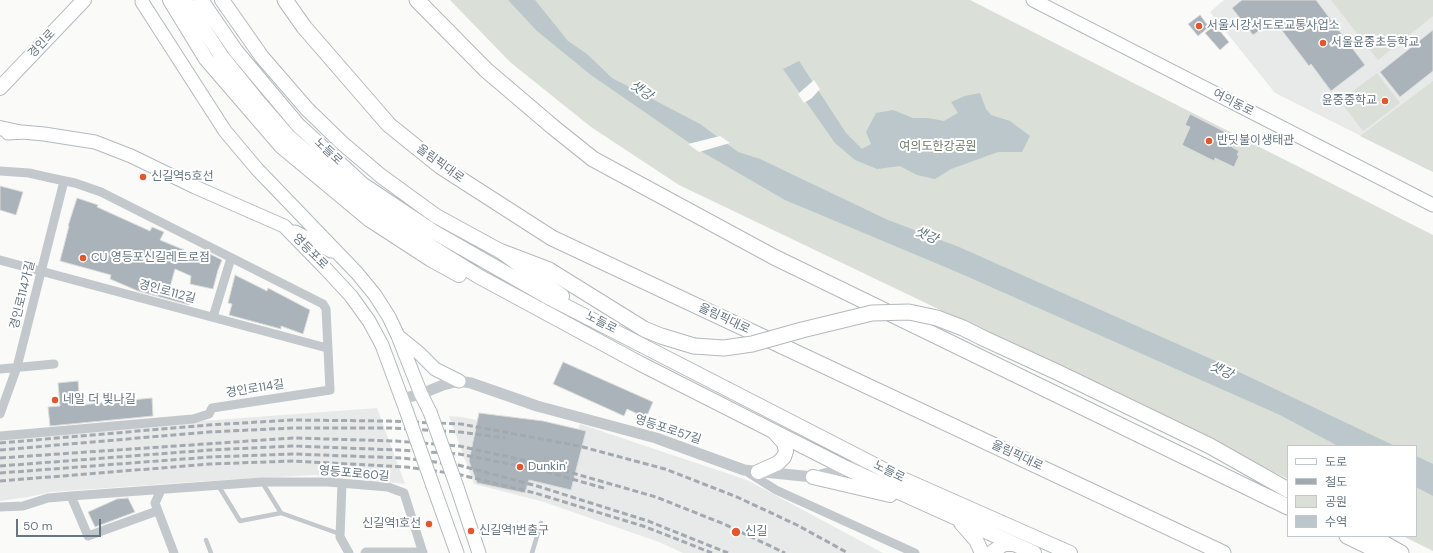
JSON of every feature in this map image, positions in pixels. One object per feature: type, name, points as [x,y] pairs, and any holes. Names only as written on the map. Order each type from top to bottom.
[{"type":"highway","name":"올림픽대로","points":[[285,0],[304,27],[389,125],[440,166],[552,238],[1223,553]]},
{"type":"highway","points":[[417,0],[486,70],[593,159],[774,257],[1287,507]]},
{"type":"highway","points":[[502,252],[549,270],[644,329],[694,346],[724,348],[752,344],[872,313],[909,312],[937,318],[963,328],[1060,373],[1210,446],[1287,489]]},
{"type":"highway","points":[[1349,537],[1382,553]]},
{"type":"highway","points":[[1373,537],[1401,553]]},
{"type":"main road","name":"경인로","points":[[0,88],[84,0]]},
{"type":"main road","points":[[170,0],[206,59],[281,146],[370,220],[430,258],[515,307],[639,363]]},
{"type":"main road","name":"노들로","points":[[185,0],[222,56],[288,136],[348,188],[430,246],[478,276],[639,363],[848,469],[1034,553]]},
{"type":"main road","name":"노들로","points":[[202,0],[236,51],[298,125],[362,184],[434,232],[546,296],[898,477],[1070,553]]},
{"type":"main road","points":[[222,0],[262,57],[307,109],[342,143],[381,176],[436,216],[502,252],[589,317]]},
{"type":"main road","name":"여의동로","points":[[1036,1],[1433,205]]},
{"type":"main road","name":"영등포로","points":[[142,2],[225,131],[257,169],[375,295],[389,317],[398,336],[421,394]]},
{"type":"main road","points":[[0,128],[18,132]]},
{"type":"main road","name":"영등포로","points":[[0,134],[18,132],[70,137],[95,142],[132,156],[195,187],[284,226],[346,290],[370,321],[382,345],[457,553]]},
{"type":"main road","points":[[284,226],[340,256]]},
{"type":"main road","points":[[398,336],[419,353],[435,369],[459,381]]},
{"type":"main road","points":[[421,394],[430,412],[479,553]]},
{"type":"main road","points":[[751,471],[778,463],[784,457],[786,451],[784,443],[772,430]]},
{"type":"main road","points":[[813,477],[885,493],[925,504]]},
{"type":"main road","points":[[959,519],[976,540],[982,553]]},
{"type":"main road","points":[[991,553],[1004,544],[1013,544]]},
{"type":"street","name":"경인로114길","points":[[0,171],[29,174],[64,181],[101,192],[323,304],[326,309],[330,390],[212,408],[209,414],[193,419],[0,436]]},
{"type":"street","name":"경인로114가길","points":[[0,414],[17,367],[64,181]]},
{"type":"street","points":[[213,317],[231,258]]},
{"type":"street","name":"경인로112길","points":[[0,260],[327,348]]},
{"type":"street","points":[[0,369],[54,364]]},
{"type":"street","name":"영등포로57길","points":[[404,404],[443,384],[459,381],[471,383],[537,406],[656,438],[751,471],[776,490],[915,553]]},
{"type":"street","points":[[751,471],[813,477],[848,469],[869,462]]},
{"type":"street","name":"영등포로60길","points":[[0,507],[23,506],[48,498],[262,482],[342,483],[388,487],[404,493],[423,553],[366,553]]},
{"type":"street","points":[[342,483],[340,537],[349,553]]},
{"type":"street","points":[[161,490],[155,503],[174,553]]},
{"type":"street","points":[[71,496],[88,536],[158,510]]},
{"type":"lane","points":[[262,482],[281,513]]},
{"type":"lane","points":[[218,485],[240,521],[281,513],[340,534]]},
{"type":"lane","points":[[532,553],[541,523]]},
{"type":"lane","points":[[206,540],[210,553]]},
{"type":"shaded area","name":"서울윤중초등학교","points":[[1224,0],[1433,0],[1433,172],[1275,93],[1210,12]]},
{"type":"shaded area","points":[[377,408],[405,484],[314,475],[51,492],[0,501],[0,436]]},
{"type":"shaded area","points":[[449,416],[462,417],[576,440],[580,424],[747,480],[883,553],[683,553],[659,542],[544,502],[474,484]]},
{"type":"green space","name":"여의도한강공원","points":[[450,0],[970,0],[1433,235],[1433,551],[1405,537],[1417,537],[1417,445],[1287,445],[1287,479],[1137,404],[679,185],[591,127],[510,62]]},
{"type":"green space","points":[[1331,0],[1433,0],[1433,16],[1378,60]]},
{"type":"green space","points":[[1377,73],[1400,103],[1363,131],[1340,101]]},
{"type":"green space","points":[[1433,81],[1433,172],[1360,136]]},
{"type":"water","name":"샛강","points":[[508,0],[535,0],[568,41],[587,54],[612,78],[700,124],[738,152],[760,159],[888,220],[959,247],[1218,362],[1393,445],[1336,445],[1280,415],[957,272],[785,200],[704,153],[591,75],[537,31]]},
{"type":"water","points":[[799,61],[846,133],[862,149],[871,144],[866,132],[876,113],[893,110],[913,118],[928,118],[944,121],[958,113],[951,102],[965,96],[980,93],[986,109],[991,115],[1010,121],[1030,136],[1022,152],[998,152],[951,169],[935,179],[917,175],[900,166],[877,169],[855,160],[835,143],[783,69]]},
{"type":"water","points":[[1417,456],[1433,464],[1433,496],[1417,488]]},
{"type":"pier","points":[[814,80],[820,89],[812,98],[804,103],[798,94]]},
{"type":"pier","points":[[720,136],[730,143],[699,152],[688,144]]},
{"type":"building","points":[[1242,0],[1316,0],[1365,65],[1331,91],[1311,64],[1309,66],[1274,20],[1253,35],[1232,8]]},
{"type":"building","name":"서울시강서도로교통사업소","points":[[1200,15],[1209,27],[1198,36],[1188,24]]},
{"type":"building","points":[[1215,25],[1229,42],[1220,50],[1205,33]]},
{"type":"building","points":[[1433,30],[1433,71],[1400,97],[1380,72]]},
{"type":"building","name":"반딧불이생태관","points":[[1190,114],[1237,138],[1232,147],[1239,151],[1237,155],[1239,156],[1234,167],[1215,158],[1214,161],[1182,145],[1190,127],[1185,125]]},
{"type":"building","points":[[0,186],[23,192],[16,215],[0,210]]},
{"type":"building","points":[[77,198],[98,205],[97,207],[150,231],[152,227],[164,232],[160,240],[201,257],[204,251],[222,260],[213,289],[190,284],[191,276],[175,269],[170,287],[192,294],[189,305],[138,291],[110,279],[111,275],[60,261],[68,226]]},
{"type":"building","points":[[235,275],[267,291],[268,288],[310,310],[303,334],[281,326],[281,329],[229,315],[232,304],[228,303]]},
{"type":"building","points":[[563,362],[653,402],[646,418],[627,409],[624,416],[553,384]]},
{"type":"building","points":[[78,381],[80,405],[152,398],[153,416],[50,426],[48,407],[60,406],[58,383]]},
{"type":"building","points":[[479,413],[543,421],[586,431],[571,490],[529,480],[525,493],[477,483],[469,461]]},
{"type":"building","points":[[128,498],[135,512],[95,527],[88,512],[117,499]]},
{"type":"railway","points":[[0,443],[208,425],[293,420],[389,421],[461,424],[579,446],[665,469],[737,497],[797,525],[848,553]]},
{"type":"railway","points":[[0,450],[208,432],[293,428],[391,428],[460,432],[505,438]]},
{"type":"railway","points":[[0,458],[293,438],[396,441],[459,446],[541,464],[656,497],[724,524],[785,553]]},
{"type":"railway","points":[[0,466],[210,450],[293,446],[399,450],[459,454],[540,470],[607,489]]},
{"type":"railway","points":[[0,473],[210,457],[293,454],[403,458],[458,465],[537,486],[648,521],[728,553]]},
{"type":"railway","points":[[0,481],[210,464],[293,461],[406,467],[457,474],[535,493],[646,527],[712,553]]},
{"type":"place","name":"서울시강서도로교통사업소","points":[[1199,26]]},
{"type":"place","name":"서울윤중초등학교","points":[[1323,43]]},
{"type":"place","name":"윤중중학교","points":[[1385,101]]},
{"type":"place","name":"반딧불이생태관","points":[[1209,141]]},
{"type":"place","name":"신길역5호선","points":[[143,177]]},
{"type":"place","name":"CU 영등포신길레트로점","points":[[83,258]]},
{"type":"place","name":"네일 더 빛나길","points":[[55,400]]},
{"type":"place","name":"Dunkin'","points":[[520,467]]},
{"type":"place","name":"신길역1호선","points":[[429,524]]},
{"type":"place","name":"신길역1번출구","points":[[471,531]]},
{"type":"place","name":"신길","points":[[736,532]]}]
